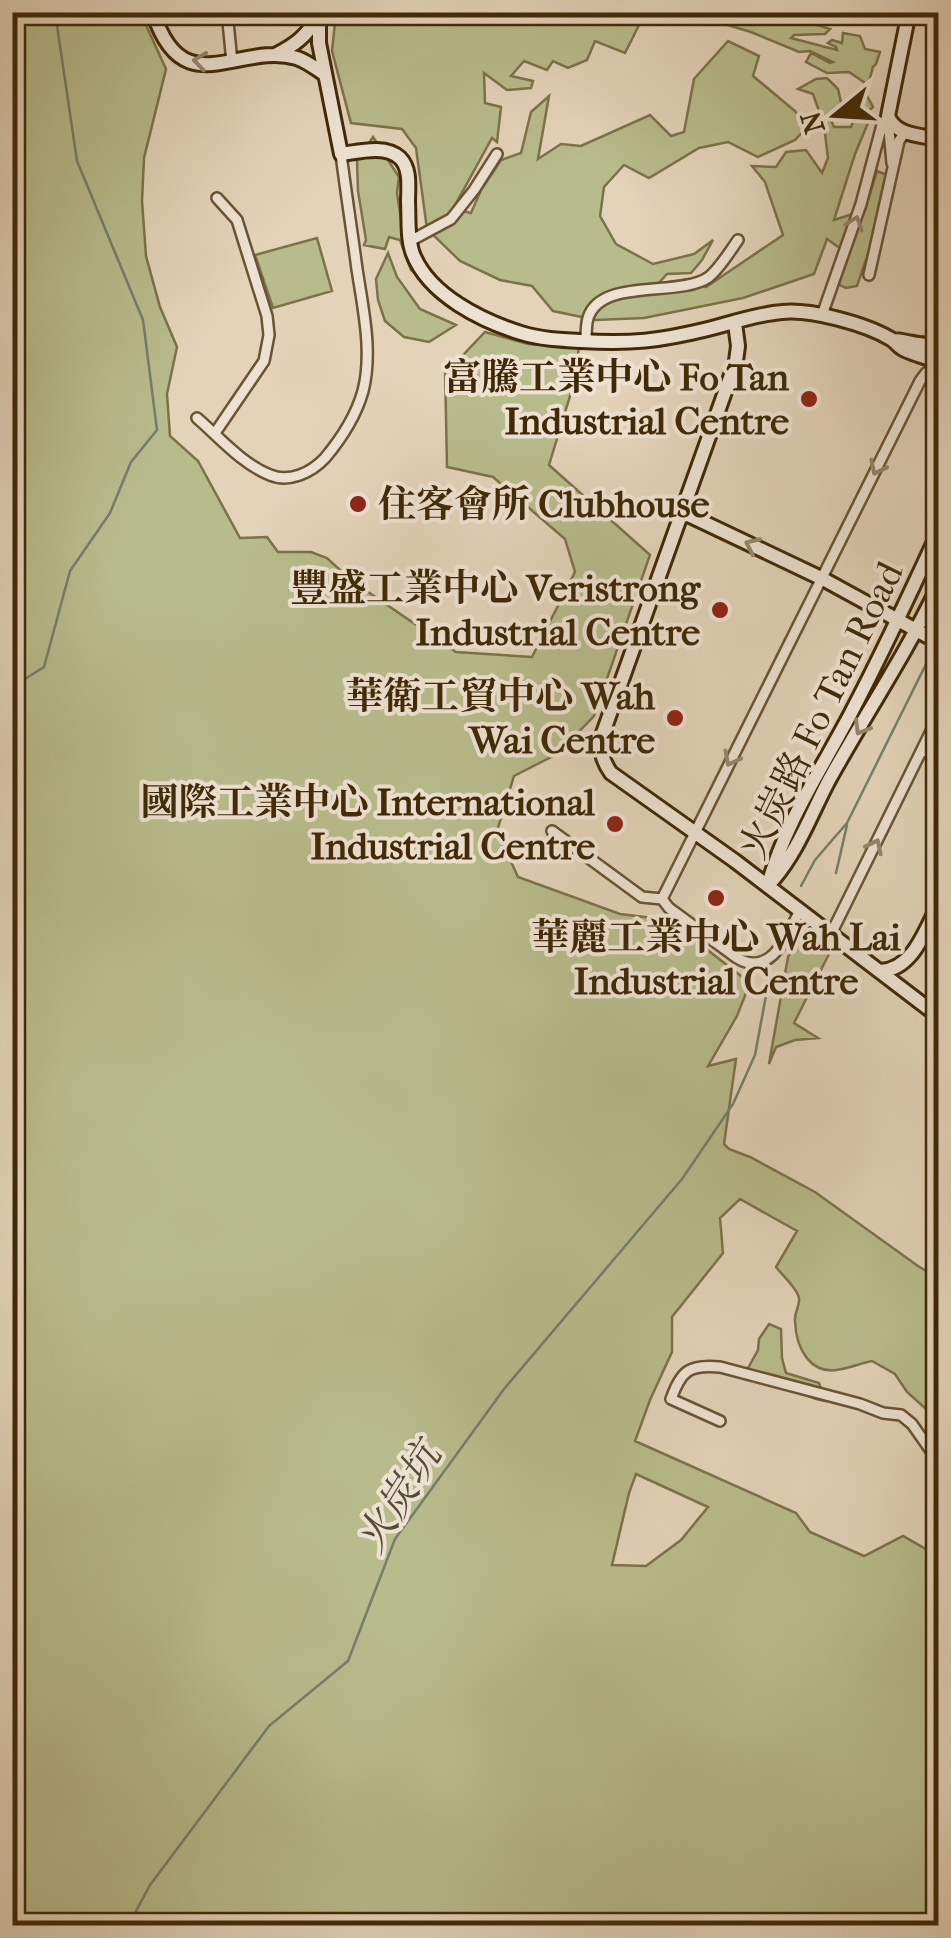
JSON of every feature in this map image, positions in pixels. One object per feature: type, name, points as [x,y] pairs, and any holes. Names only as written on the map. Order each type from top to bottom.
[{"type":"street","points":[[153,12],[170,48],[182,58],[202,65],[273,56],[294,58],[324,74]]},
{"type":"street","points":[[226,12],[232,62]]},
{"type":"street","points":[[893,169],[888,116],[909,12]]},
{"type":"street","points":[[273,56],[309,33],[319,13]]},
{"type":"street","points":[[197,418],[255,468],[274,477],[288,478],[313,469],[323,460],[354,415],[363,390],[368,344],[341,154],[318,43],[319,13]]},
{"type":"street","points":[[888,116],[891,124],[905,132],[938,139]]},
{"type":"street","points":[[822,314],[888,116]]},
{"type":"street","points":[[869,275],[905,132]]},
{"type":"street","points":[[341,154],[381,150],[403,162],[408,178],[410,242],[416,261],[428,278],[469,310],[507,328],[529,335],[626,344],[652,342],[783,312],[822,314],[892,340],[930,346],[938,342],[938,354]]},
{"type":"street","points":[[410,242],[451,218],[497,154]]},
{"type":"street","points":[[214,433],[264,361],[270,335],[236,220],[217,198]]},
{"type":"street","points":[[586,341],[590,314],[602,301],[632,291],[688,286],[710,276],[738,240]]},
{"type":"street","points":[[735,323],[736,361],[610,714],[600,749],[604,763],[938,1016]]},
{"type":"street","points":[[892,340],[938,365]]},
{"type":"street","points":[[662,898],[920,380],[938,365]]},
{"type":"street","points":[[682,512],[898,618],[931,629]]},
{"type":"street","name":"火炭路 Fo Tan Road","points":[[768,885],[776,854],[938,533]]},
{"type":"street","name":"火炭路 Fo Tan Road","points":[[768,885],[791,858],[829,782],[931,629],[938,586]]},
{"type":"street","points":[[832,934],[938,717]]},
{"type":"street","points":[[922,750],[938,758]]},
{"type":"street","points":[[552,831],[642,896],[662,898],[669,908],[748,965],[757,966],[770,958],[800,910]]},
{"type":"street","points":[[880,970],[901,966],[909,958],[938,906]]},
{"type":"street","points":[[720,1421],[671,1399],[679,1378],[690,1369],[720,1367],[901,1415],[912,1424],[938,1462]]},
{"type":"green space","points":[[12,13],[145,13],[145,23],[166,69],[144,158],[142,201],[146,256],[160,307],[177,347],[167,394],[170,436],[198,461],[240,538],[267,537],[278,552],[311,552],[327,558],[352,581],[456,652],[532,657],[575,572],[565,539],[493,477],[447,467],[445,367],[485,332],[528,344],[579,347],[574,383],[549,465],[650,555],[594,716],[557,754],[514,776],[497,831],[518,877],[620,914],[669,920],[750,983],[737,1016],[708,1066],[736,1059],[724,1144],[815,1192],[938,1278],[936,1418],[907,1392],[895,1374],[872,1361],[831,1370],[821,1369],[807,1358],[796,1331],[799,1298],[776,1267],[797,1231],[740,1199],[720,1218],[723,1253],[672,1317],[672,1352],[635,1441],[796,1513],[810,1532],[864,1556],[903,1536],[938,1556],[938,1925],[13,1925]],"holes":[[[636,1474],[708,1507],[681,1540],[646,1566],[612,1565]]]},
{"type":"green space","points":[[336,13],[645,13],[625,53],[595,41],[587,60],[568,68],[553,61],[547,70],[524,61],[511,76],[533,81],[531,88],[507,90],[484,73],[485,103],[501,107],[497,142],[492,138],[453,209],[471,213],[501,160],[521,153],[531,112],[549,96],[538,159],[561,144],[581,146],[650,115],[671,136],[684,132],[694,79],[728,41],[759,56],[753,76],[795,111],[807,127],[795,140],[758,157],[728,142],[699,148],[649,178],[624,165],[604,187],[600,216],[616,244],[653,264],[694,254],[713,240],[691,273],[667,274],[658,284],[688,279],[706,287],[783,235],[765,182],[752,166],[776,167],[786,152],[806,150],[822,173],[828,158],[824,125],[813,94],[798,89],[827,78],[838,89],[843,111],[830,118],[834,127],[851,127],[863,95],[867,96],[873,107],[865,114],[868,123],[834,220],[865,210],[877,171],[887,175],[857,286],[846,288],[838,284],[848,254],[827,239],[814,274],[743,298],[644,318],[596,320],[553,311],[532,286],[500,280],[460,261],[427,229],[416,148],[402,129],[351,123],[332,51]]},
{"type":"green space","points":[[731,13],[803,13],[801,20],[830,29],[825,34],[791,38],[837,50],[828,43],[842,43],[843,33],[860,36],[865,49],[880,52],[868,85],[849,72],[827,73],[806,62],[811,53],[833,62],[810,51],[799,52],[727,25]]},
{"type":"green space","points":[[373,137],[399,177],[397,193],[403,233],[425,281],[411,270],[400,240],[389,237],[385,249],[364,245],[357,161]]},
{"type":"green space","points":[[317,238],[332,291],[273,308],[255,255]]},
{"type":"green space","points":[[388,253],[397,277],[420,309],[456,325],[429,342],[404,337],[385,321],[376,279]]},
{"type":"green space","points":[[803,933],[830,952],[794,1023],[818,1038],[776,1047],[769,1064],[788,957]]},
{"type":"green space","points":[[769,1324],[781,1329],[786,1373],[819,1383],[825,1401],[768,1375],[747,1370]]},
{"type":"waterway","points":[[12,687],[44,667],[70,571],[110,513],[131,462],[157,430],[143,320],[77,161],[55,12]]},
{"type":"waterway","points":[[801,886],[815,860],[847,823],[936,644]]},
{"type":"waterway","points":[[836,873],[847,825]]},
{"type":"waterway","name":"火炭坑","points":[[128,1926],[150,1885],[269,1726],[348,1661],[395,1539],[504,1389],[682,1179],[733,1104],[755,1055],[767,990]]},
{"type":"place","name":"富騰工業中心 Fo Tan Industrial Centre","points":[[809,399]]},
{"type":"place","name":"住客會所 Clubhouse","points":[[358,504]]},
{"type":"place","name":"豐盛工業中心 Veristrong Industrial Centre","points":[[720,610]]},
{"type":"place","name":"華衛工貿中心 Wah Wai Centre","points":[[675,718]]},
{"type":"place","name":"國際工業中心 International Industrial Centre","points":[[615,824]]},
{"type":"place","name":"華麗工業中心 Wah Lai Industrial Centre","points":[[716,898]]}]
